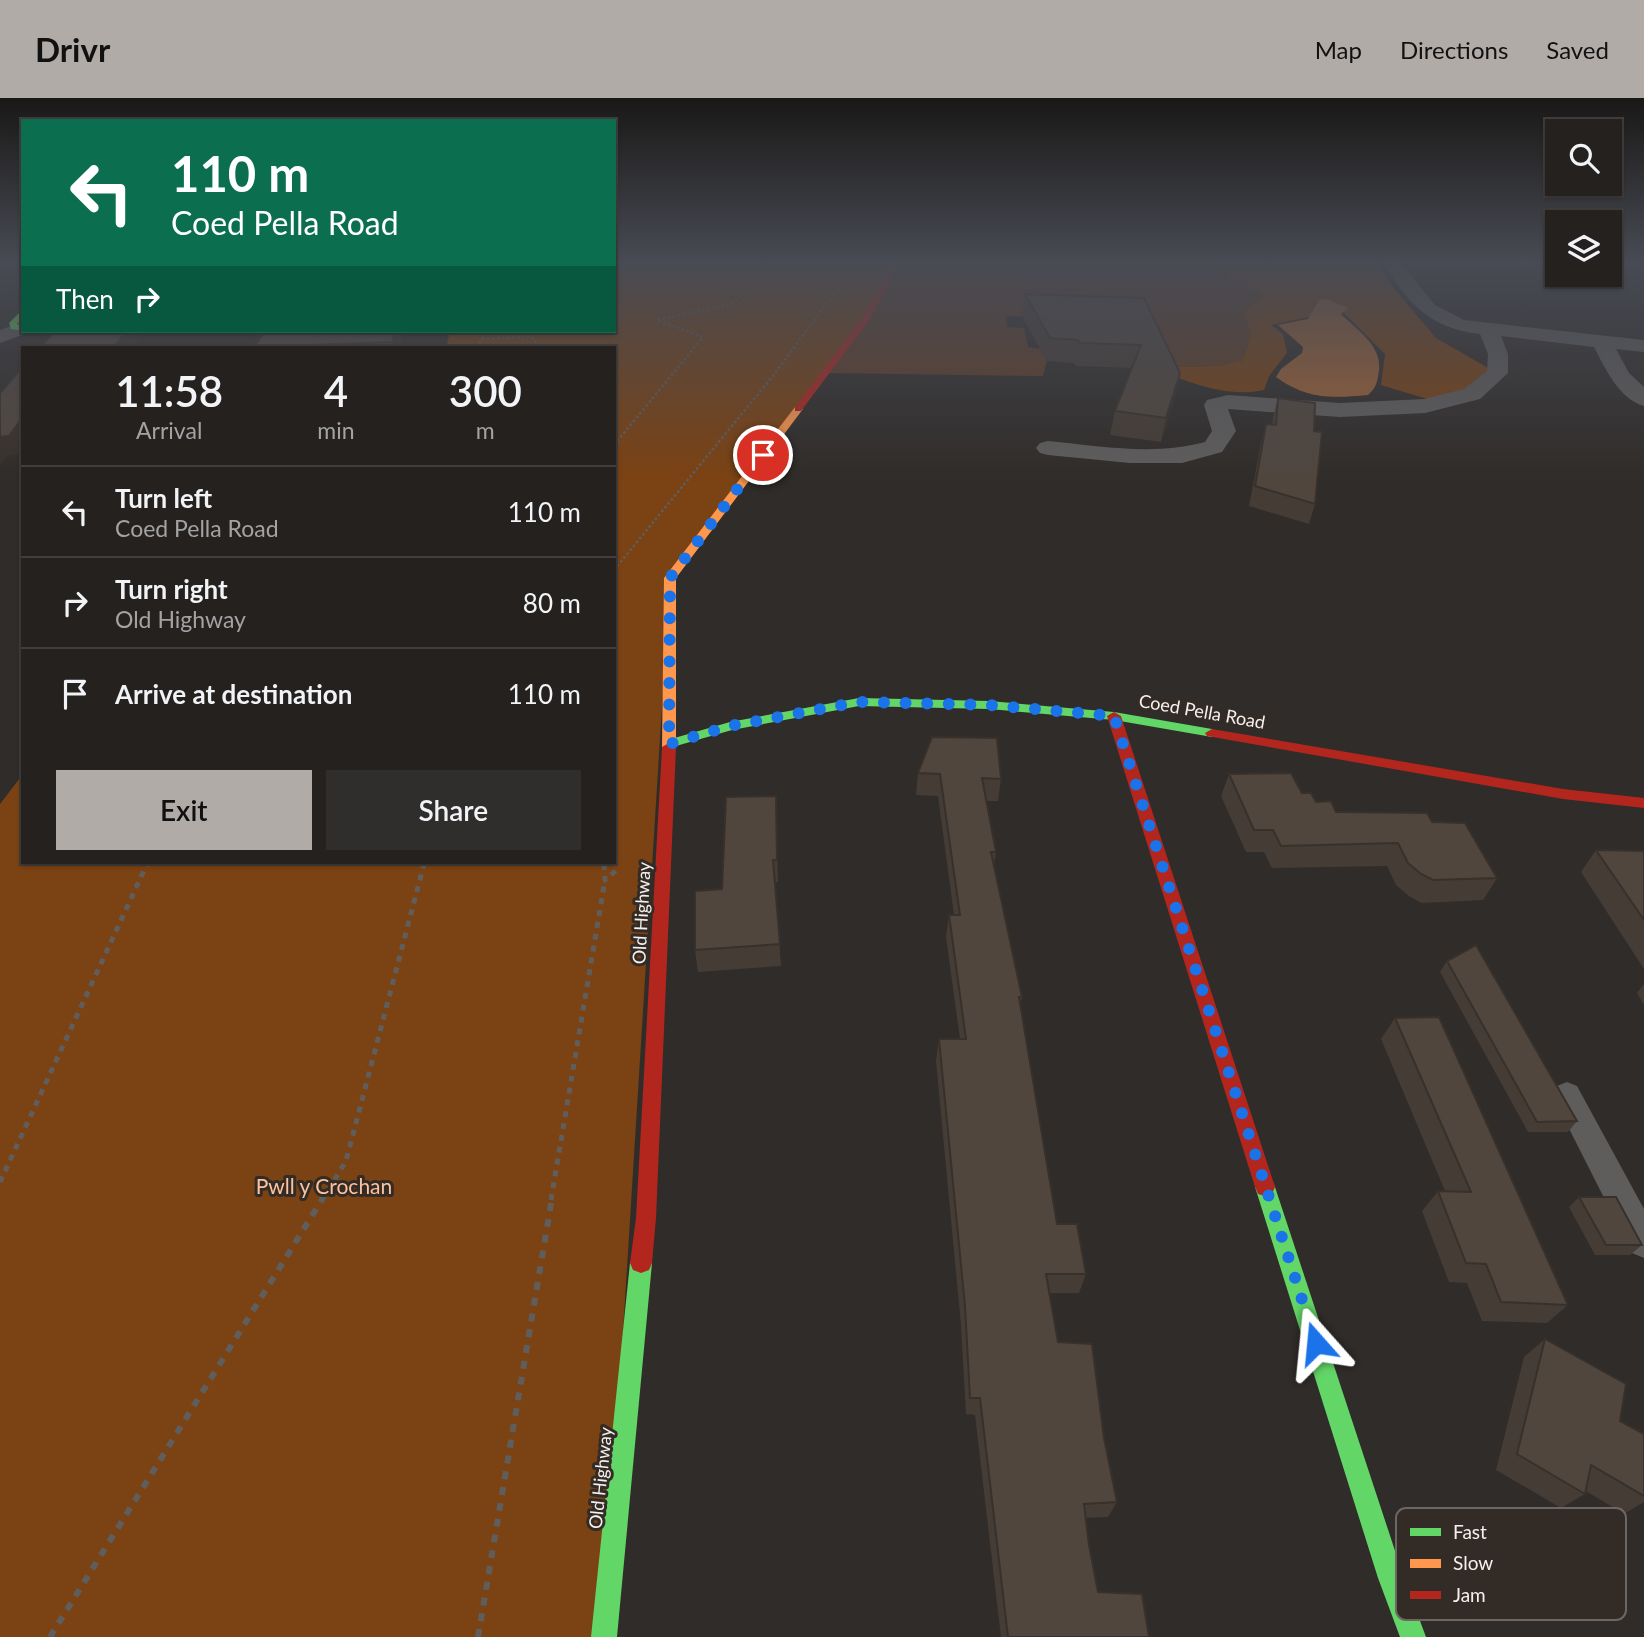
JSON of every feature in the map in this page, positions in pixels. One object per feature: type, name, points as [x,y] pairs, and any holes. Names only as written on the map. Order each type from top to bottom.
[{"type":"street","name":"Old Highway","points":[[604,1637],[646,1219],[669,744],[670,578],[854,335]]},
{"type":"street","points":[[1048,448],[1130,456],[1182,456],[1214,447],[1224,431],[1215,405],[1228,402],[1340,410],[1425,405],[1472,394],[1497,373],[1498,354],[1490,335]]},
{"type":"street","points":[[1539,335],[1644,346]]},
{"type":"street","points":[[1602,342],[1620,376],[1644,399]]},
{"type":"street","name":"Coed Pella Road","points":[[669,744],[730,726],[859,702],[989,705],[1114,716],[1563,794],[1644,803]]},
{"type":"street","points":[[1114,716],[1396,1589]]},
{"type":"street","points":[[1407,1620],[1413,1637]]},
{"type":"lane","points":[[1567,1095],[1644,1242]]},
{"type":"path","points":[[478,346],[484,335]]},
{"type":"path","points":[[482,339],[531,335],[539,346]]},
{"type":"path","points":[[616,443],[703,337],[697,335]]},
{"type":"path","points":[[616,568],[772,377],[803,335]]},
{"type":"path","points":[[0,1182],[147,864]]},
{"type":"path","points":[[50,1637],[346,1161],[424,864]]},
{"type":"path","points":[[478,1637],[605,880]]},
{"type":"shaded area","points":[[854,335],[1025,335],[1028,347],[1040,349],[1047,361],[1043,376],[825,373]]},
{"type":"shaded area","points":[[1150,335],[1251,335],[1243,360],[1218,366],[1169,367]]},
{"type":"shaded area","points":[[1289,335],[1363,335],[1373,346],[1379,362],[1375,387],[1368,395],[1320,396],[1299,390],[1276,377],[1281,369],[1302,353],[1303,347]]},
{"type":"green space","name":"Pwll y Crochan","points":[[449,335],[854,335],[670,578],[604,1637],[0,1637],[0,804],[21,777],[21,864],[616,864],[616,346],[445,346]]},
{"type":"green space","points":[[1251,335],[1283,335],[1287,353],[1269,376],[1264,390],[1225,391],[1162,372],[1169,367],[1218,366],[1243,360]]},
{"type":"green space","points":[[1366,335],[1433,335],[1497,373],[1437,402],[1381,385],[1385,354]]},
{"type":"building","points":[[52,335],[124,335],[115,346],[42,346]]},
{"type":"building","points":[[262,335],[395,335],[392,342],[255,346]]},
{"type":"building","points":[[1048,335],[1162,335],[1180,373],[1166,418],[1115,411],[1141,345],[1080,343],[1078,340],[1050,338]]},
{"type":"building","points":[[21,369],[21,420],[9,436],[0,437],[0,393]]},
{"type":"building","points":[[1278,398],[1315,403],[1314,431],[1322,432],[1315,504],[1255,486],[1266,424],[1276,425]]},
{"type":"building","points":[[932,737],[997,738],[1001,779],[982,778],[996,852],[991,852],[1022,997],[1019,997],[1057,1224],[1077,1224],[1086,1274],[1046,1274],[1058,1342],[1092,1344],[1104,1438],[1117,1502],[1084,1504],[1089,1545],[1098,1592],[1142,1594],[1149,1637],[1008,1637],[980,1398],[970,1398],[965,1306],[939,1039],[966,1039],[949,915],[960,915],[940,774],[918,773]]},
{"type":"building","points":[[1291,773],[1302,793],[1311,793],[1316,802],[1331,801],[1336,812],[1427,813],[1432,822],[1465,823],[1497,878],[1433,880],[1408,863],[1398,843],[1281,846],[1273,830],[1254,830],[1229,774]]},
{"type":"building","points":[[776,796],[777,860],[773,860],[780,944],[695,950],[695,891],[722,889],[726,797]]},
{"type":"building","points":[[1596,850],[1644,851],[1644,920]]},
{"type":"building","points":[[1476,945],[1577,1121],[1537,1122],[1447,961]]},
{"type":"building","points":[[1439,1017],[1568,1305],[1501,1302],[1486,1264],[1466,1263],[1438,1191],[1471,1192],[1395,1018]]},
{"type":"building","points":[[1579,1197],[1616,1197],[1642,1245],[1606,1245]]},
{"type":"building","points":[[1545,1339],[1626,1384],[1620,1421],[1644,1434],[1644,1496],[1591,1465],[1585,1494],[1517,1454]]},
{"type":"traffic: fast","points":[[669,744],[730,726],[859,702],[989,705],[1114,716],[1212,733]]},
{"type":"traffic: fast","points":[[1265,1187],[1396,1591]]},
{"type":"traffic: fast","points":[[604,1637],[641,1263]]},
{"type":"traffic: fast","points":[[1407,1620],[1413,1637]]},
{"type":"traffic: slow","points":[[669,747],[670,578],[798,409]]},
{"type":"traffic: jam","points":[[798,409],[854,335]]},
{"type":"traffic: jam","points":[[1114,716],[1265,1187]]},
{"type":"traffic: jam","points":[[1212,733],[1563,794],[1644,803]]},
{"type":"traffic: jam","points":[[641,1263],[646,1218],[669,747]]},
{"type":"route","points":[[763,455],[670,578],[669,744],[730,726],[859,702],[989,705],[1114,716],[1316,1343]]}]
